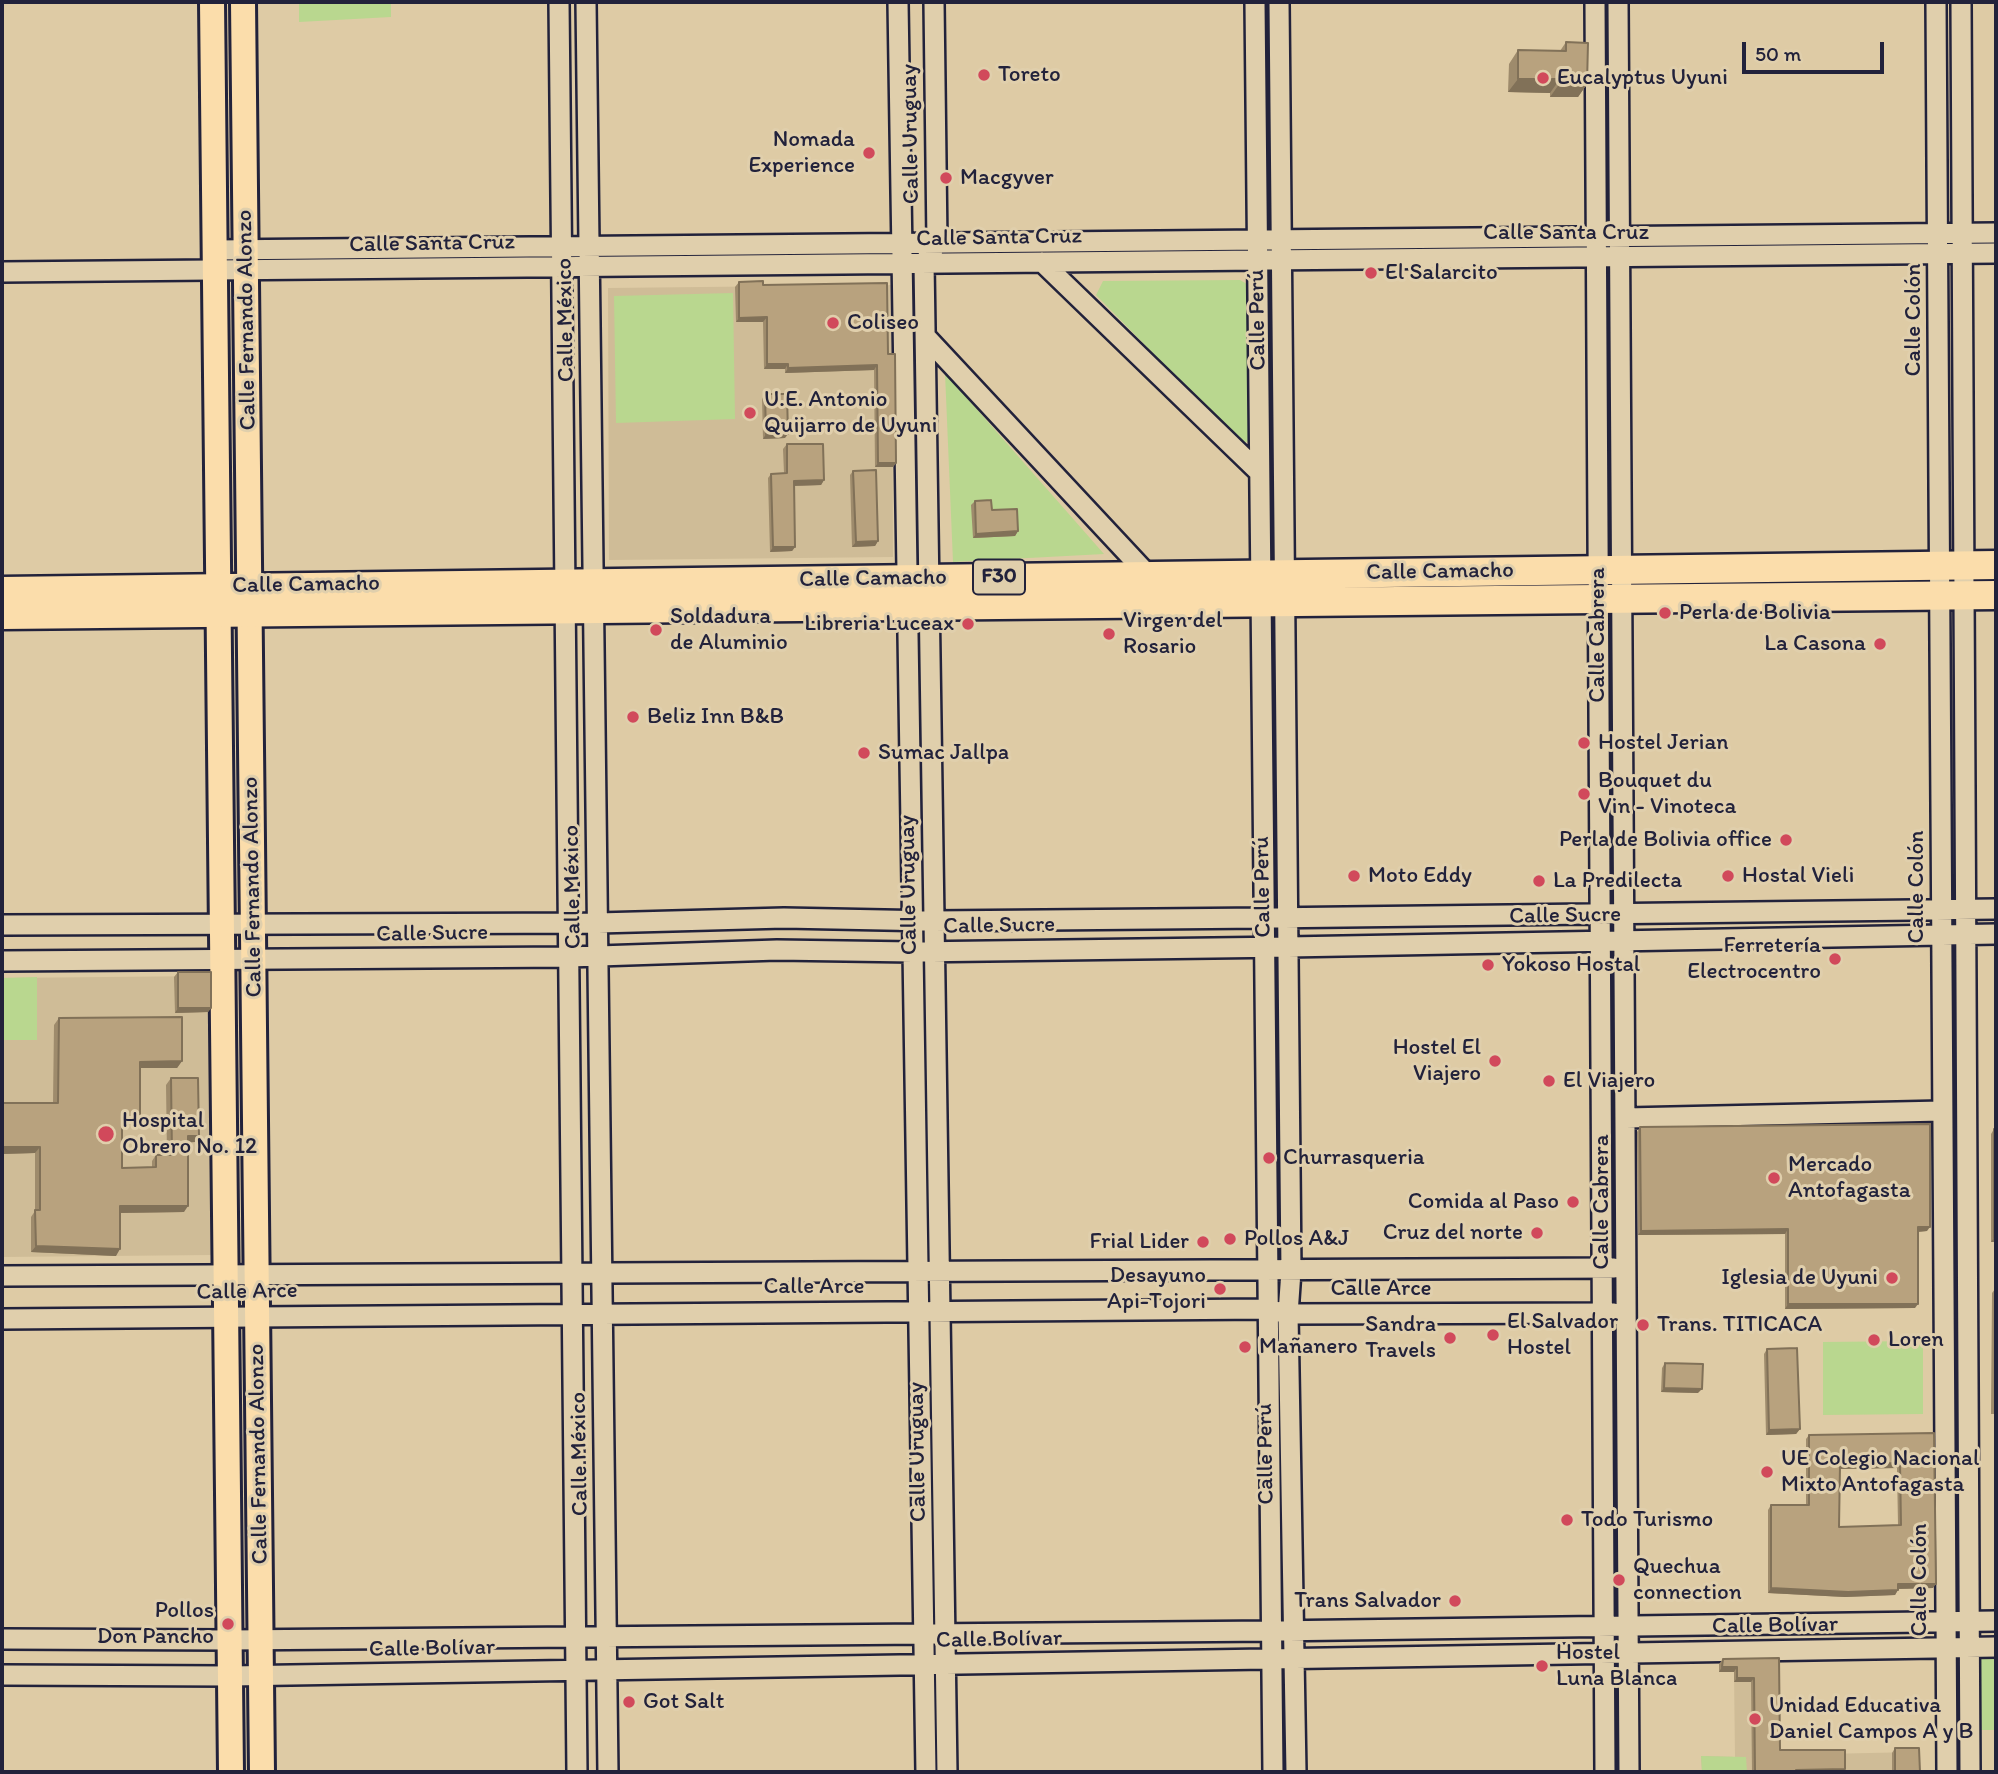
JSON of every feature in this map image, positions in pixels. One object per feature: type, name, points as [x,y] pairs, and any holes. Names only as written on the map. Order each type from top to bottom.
[{"type":"highway","name":"Calle Camacho","points":[[918,592],[1148,575],[1996,565]]},
{"type":"highway","name":"Calle Camacho","points":[[2,590],[218,600]]},
{"type":"highway","name":"Calle Camacho","points":[[2,615],[218,600],[594,595],[918,592],[1273,602],[1996,595]]},
{"type":"main road","name":"Calle Fernando Alonzo","points":[[212,2],[231,1772]]},
{"type":"main road","name":"Calle Fernando Alonzo","points":[[243,2],[262,1772]]},
{"type":"street","name":"Calle México","points":[[559,2],[578,1772]]},
{"type":"street","name":"Calle México","points":[[586,2],[608,1772]]},
{"type":"street","name":"Calle Uruguay","points":[[898,2],[901,243],[935,951],[947,1772]]},
{"type":"street","name":"Calle Uruguay","points":[[934,2],[937,243]]},
{"type":"street","name":"Calle Perú","points":[[1255,2],[1258,471],[1273,574]]},
{"type":"street","name":"Calle Perú","points":[[1273,1772],[1266,1309],[1264,918],[1282,260],[1279,2]]},
{"type":"street","name":"Calle Cabrera","points":[[1595,2],[1596,256],[1610,570]]},
{"type":"street","name":"Calle Cabrera","points":[[1605,1772],[1600,912],[1620,257],[1618,2]]},
{"type":"street","name":"Calle Colón","points":[[1936,2],[1938,254],[1952,566]]},
{"type":"street","name":"Calle Colón","points":[[1947,1772],[1941,909],[1962,253],[1961,2]]},
{"type":"street","name":"Calle Santa Cruz","points":[[246,260],[590,246],[1996,233]]},
{"type":"street","points":[[924,263],[937,243]]},
{"type":"street","name":"Calle Santa Cruz","points":[[2,272],[215,260],[590,267],[1996,253]]},
{"type":"street","points":[[1042,262],[1258,471]]},
{"type":"street","name":"Calle Uruguay","points":[[924,263],[926,337],[912,921],[926,1772]]},
{"type":"street","points":[[926,337],[1148,575]]},
{"type":"street","name":"Calle Colón","points":[[1952,596],[1965,909],[1970,1772]]},
{"type":"street","name":"Calle Cabrera","points":[[1610,599],[1624,913],[1629,1772]]},
{"type":"street","name":"Calle Perú","points":[[1273,602],[1288,918],[1291,1271],[1288,1314],[1296,1772]]},
{"type":"street","name":"Calle Sucre","points":[[2,925],[222,927],[784,918],[934,921],[1996,909]]},
{"type":"street","name":"Calle Sucre","points":[[2,961],[569,957],[777,950],[913,952],[1996,934]]},
{"type":"street","points":[[1626,1118],[1942,1111]]},
{"type":"street","name":"Calle Arce","points":[[2,1276],[940,1273],[1602,1267],[1626,1269]]},
{"type":"street","name":"Calle Arce","points":[[2,1319],[1266,1309],[1288,1314],[1626,1313]]},
{"type":"street","name":"Calle Bolívar","points":[[2,1639],[261,1640],[945,1634],[1996,1621]]},
{"type":"street","name":"Calle Bolívar","points":[[2,1675],[261,1676],[1295,1661],[1996,1647]]},
{"type":"shaded area","name":"U.E. Antonio Quijarro de Uyuni","points":[[892,285],[893,557],[609,560],[608,288]]},
{"type":"shaded area","name":"Hospital Obrero No. 12","points":[[211,976],[211,1255],[2,1257],[2,978]]},
{"type":"shaded area","name":"Unidad Educativa Daniel Campos A y B","points":[[1719,1655],[1776,1655],[1777,1755],[1916,1752],[1917,1772],[1702,1772],[1701,1756],[1735,1757],[1734,1672],[1719,1672]]},
{"type":"green space","points":[[299,2],[391,2],[391,17],[299,22]]},
{"type":"green space","points":[[1240,280],[1247,284],[1250,291],[1251,439],[1245,443],[1239,441],[1096,295],[1103,281]]},
{"type":"green space","points":[[733,293],[735,419],[616,423],[614,296]]},
{"type":"green space","points":[[945,373],[1104,554],[953,562]]},
{"type":"green space","points":[[37,977],[37,1040],[2,1040],[2,978]]},
{"type":"green space","points":[[1923,1341],[1923,1414],[1823,1415],[1823,1342]]},
{"type":"green space","points":[[1996,1645],[1996,1730],[1959,1730],[1958,1646]]},
{"type":"green space","points":[[1701,1756],[1746,1757],[1747,1772],[1702,1772]]},
{"type":"building","points":[[1566,42],[1588,43],[1587,84],[1560,83],[1560,79],[1518,79],[1518,50],[1566,51]]},
{"type":"building","points":[[763,281],[763,285],[887,283],[888,354],[895,354],[896,463],[878,463],[877,365],[788,368],[788,364],[767,364],[767,317],[739,318],[739,282]]},
{"type":"building","points":[[765,394],[787,394],[788,434],[766,434]]},
{"type":"building","points":[[787,444],[823,444],[824,480],[794,481],[795,547],[773,547],[771,474],[787,473]]},
{"type":"building","points":[[876,470],[878,541],[856,542],[853,471]]},
{"type":"building","points":[[991,500],[992,510],[1017,509],[1018,531],[976,534],[975,501]]},
{"type":"building","points":[[178,972],[211,972],[211,1008],[178,1008]]},
{"type":"building","points":[[182,1017],[182,1061],[140,1062],[140,1117],[122,1117],[122,1168],[156,1167],[156,1155],[172,1155],[171,1078],[198,1078],[199,1136],[188,1136],[188,1206],[120,1206],[120,1249],[36,1246],[35,1210],[40,1210],[40,1147],[2,1147],[2,1103],[58,1103],[59,1018]]},
{"type":"building","points":[[1930,1124],[1930,1227],[1918,1227],[1918,1304],[1788,1304],[1788,1229],[1641,1231],[1640,1127]]},
{"type":"building","points":[[1996,1129],[1996,1238],[1994,1238]]},
{"type":"building","points":[[1996,1289],[1996,1410],[1995,1410]]},
{"type":"building","points":[[1797,1348],[1800,1429],[1769,1430],[1767,1349]]},
{"type":"building","points":[[1665,1363],[1703,1364],[1702,1389],[1664,1388]]},
{"type":"building","points":[[1934,1433],[1936,1584],[1898,1584],[1898,1590],[1848,1592],[1771,1588],[1771,1505],[1809,1505],[1809,1435]],"holes":[[[1900,1463],[1901,1525],[1839,1527],[1840,1465]]]},
{"type":"building","points":[[1779,1658],[1780,1750],[1845,1750],[1845,1769],[1755,1772],[1754,1678],[1737,1678],[1737,1667],[1722,1667],[1723,1659]]},
{"type":"building","points":[[1895,1748],[1919,1748],[1920,1772],[1895,1772]]},
{"type":"place","name":"Toreto","points":[[984,75]]},
{"type":"place","name":"Eucalyptus Uyuni","points":[[1543,78]]},
{"type":"place","name":"Nomada Experience","points":[[869,153]]},
{"type":"place","name":"Macgyver","points":[[946,178]]},
{"type":"place","name":"El Salarcito","points":[[1371,273]]},
{"type":"place","name":"Coliseo","points":[[833,323]]},
{"type":"place","name":"U.E. Antonio Quijarro de Uyuni","points":[[750,413]]},
{"type":"place","name":"Perla de Bolivia","points":[[1665,613]]},
{"type":"place","name":"Libreria Luceax","points":[[968,624]]},
{"type":"place","name":"Soldadura de Aluminio","points":[[656,630]]},
{"type":"place","name":"Virgen del Rosario","points":[[1109,634]]},
{"type":"place","name":"La Casona","points":[[1880,644]]},
{"type":"place","name":"Beliz Inn B&B","points":[[633,717]]},
{"type":"place","name":"Hostel Jerian","points":[[1584,743]]},
{"type":"place","name":"Sumac Jallpa","points":[[864,753]]},
{"type":"place","name":"Bouquet du Vin - Vinoteca","points":[[1584,794]]},
{"type":"place","name":"Perla de Bolivia office","points":[[1786,840]]},
{"type":"place","name":"Moto Eddy","points":[[1354,876]]},
{"type":"place","name":"Hostal Vieli","points":[[1728,876]]},
{"type":"place","name":"La Predilecta","points":[[1539,881]]},
{"type":"place","name":"Ferretería Electrocentro","points":[[1835,959]]},
{"type":"place","name":"Yokoso Hostal","points":[[1488,965]]},
{"type":"place","name":"Hostel El Viajero","points":[[1495,1061]]},
{"type":"place","name":"El Viajero","points":[[1549,1081]]},
{"type":"place","name":"Hospital Obrero No. 12","points":[[106,1134]]},
{"type":"place","name":"Churrasqueria","points":[[1269,1158]]},
{"type":"place","name":"Mercado Antofagasta","points":[[1774,1178]]},
{"type":"place","name":"Comida al Paso","points":[[1573,1202]]},
{"type":"place","name":"Cruz del norte","points":[[1537,1233]]},
{"type":"place","name":"Pollos A&J","points":[[1230,1239]]},
{"type":"place","name":"Frial Lider","points":[[1203,1242]]},
{"type":"place","name":"Iglesia de Uyuni","points":[[1892,1278]]},
{"type":"place","name":"Desayuno Api-Tojori","points":[[1220,1289]]},
{"type":"place","name":"Trans. TITICACA","points":[[1643,1325]]},
{"type":"place","name":"El Salvador Hostel","points":[[1493,1335]]},
{"type":"place","name":"Sandra Travels","points":[[1450,1338]]},
{"type":"place","name":"Loren","points":[[1874,1340]]},
{"type":"place","name":"Mañanero","points":[[1245,1347]]},
{"type":"place","name":"UE Colegio Nacional Mixto Antofagasta","points":[[1767,1472]]},
{"type":"place","name":"Todo Turismo","points":[[1567,1520]]},
{"type":"place","name":"Quechua connection","points":[[1619,1580]]},
{"type":"place","name":"Trans Salvador","points":[[1455,1601]]},
{"type":"place","name":"Pollos Don Pancho","points":[[228,1624]]},
{"type":"place","name":"Hostel Luna Blanca","points":[[1542,1666]]},
{"type":"place","name":"Got Salt","points":[[629,1702]]},
{"type":"place","name":"Unidad Educativa Daniel Campos A y B","points":[[1755,1719]]}]
